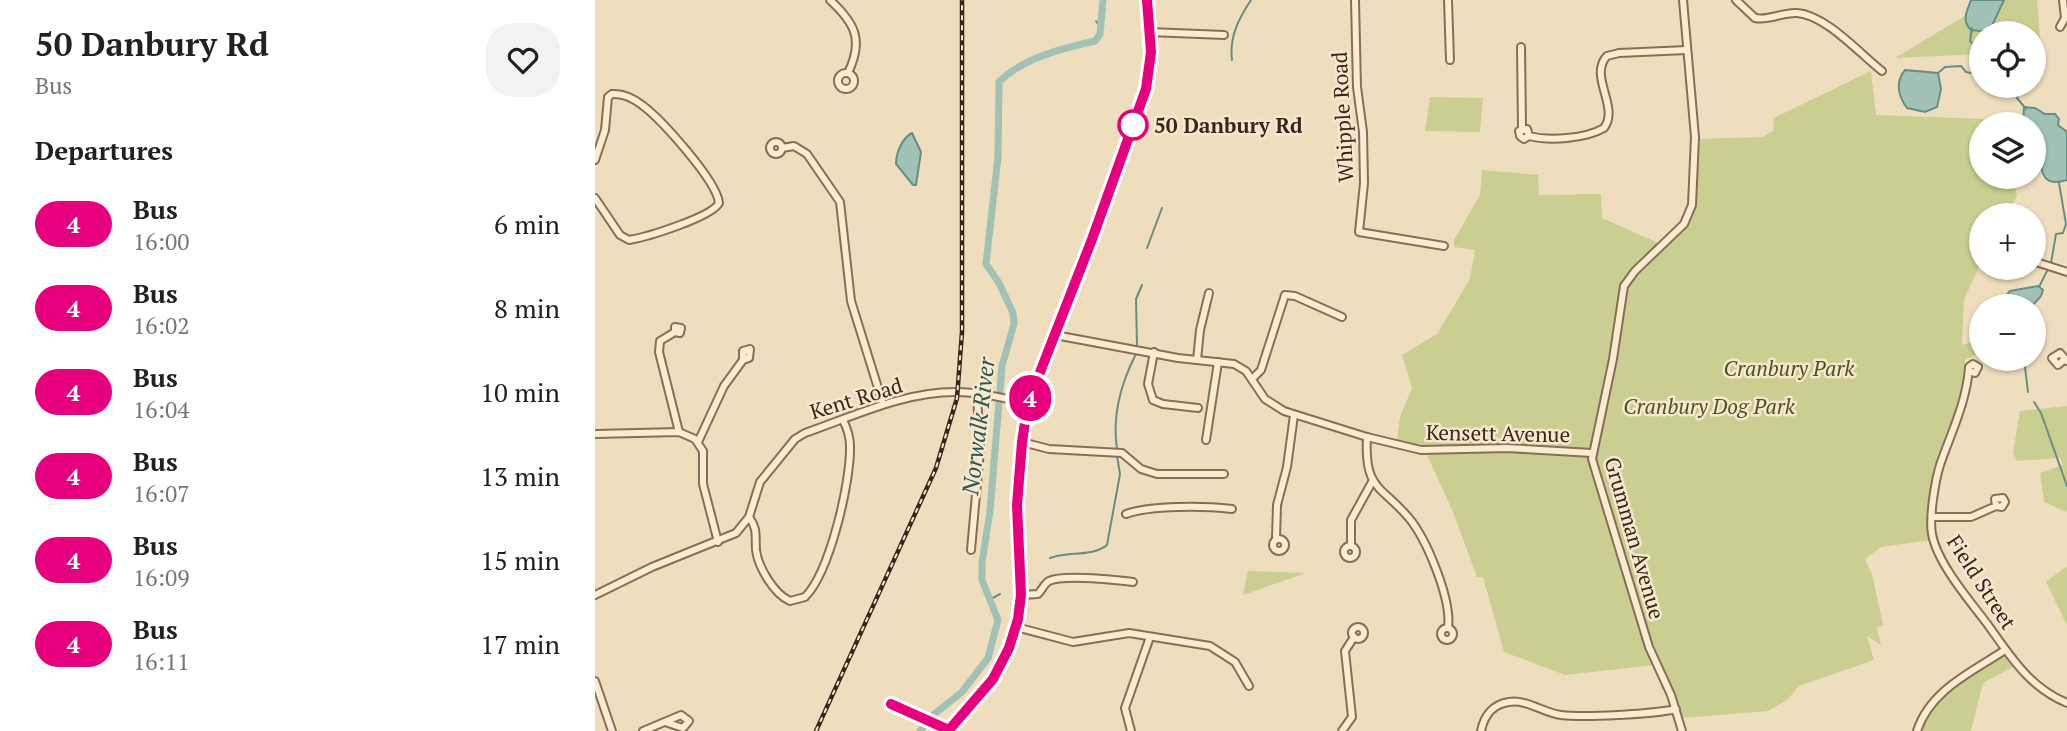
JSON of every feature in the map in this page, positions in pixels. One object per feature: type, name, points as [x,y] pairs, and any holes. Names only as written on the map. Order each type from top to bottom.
[{"type":"highway","points":[[948,731],[993,679],[1016,627],[1021,595],[1017,532],[1018,480],[1028,403],[1146,89],[1151,52],[1147,0]]},
{"type":"street","points":[[830,0],[847,16],[856,32],[848,73]]},
{"type":"street","name":"Whipple Road","points":[[1355,0],[1357,87],[1363,132],[1364,183],[1359,232],[1444,246]]},
{"type":"street","points":[[1448,0],[1450,60]]},
{"type":"street","name":"Grumman Avenue","points":[[1682,731],[1676,709],[1649,647],[1593,471],[1592,453],[1612,367],[1624,286],[1635,271],[1684,224],[1692,205],[1695,137],[1683,0]]},
{"type":"street","points":[[1736,0],[1755,18],[1765,19],[1792,13],[1816,18],[1882,71]]},
{"type":"street","points":[[2060,27],[2064,21],[2063,0]]},
{"type":"street","points":[[1150,32],[1224,35]]},
{"type":"street","points":[[1521,47],[1522,128],[1527,129],[1529,136],[1564,136],[1592,133],[1604,128],[1609,116],[1601,70],[1607,56],[1619,52],[1687,50]]},
{"type":"street","points":[[595,160],[605,130],[606,102],[612,93],[622,94],[643,106],[674,138],[709,179],[719,203],[713,211],[629,240],[620,235],[595,198]]},
{"type":"street","points":[[782,148],[794,146],[807,154],[838,198],[844,222],[851,301],[883,404]]},
{"type":"street","points":[[2046,265],[2067,272]]},
{"type":"street","points":[[1197,360],[1209,293]]},
{"type":"street","points":[[1252,379],[1261,370],[1285,295],[1295,296],[1342,317]]},
{"type":"street","points":[[675,332],[660,341],[659,352],[679,432]]},
{"type":"street","name":"Kensett Avenue","points":[[1055,335],[1238,366],[1252,379],[1269,403],[1294,415],[1421,450],[1507,448],[1592,453]]},
{"type":"street","points":[[1154,352],[1149,384],[1153,400],[1163,404],[1198,408]]},
{"type":"street","points":[[698,442],[725,386],[743,360]]},
{"type":"street","points":[[1206,440],[1218,362]]},
{"type":"street","name":"Field Street","points":[[1969,371],[1957,423],[1940,466],[1931,531],[1939,553],[2021,671],[2039,688],[2067,703]]},
{"type":"street","name":"Kent Road","points":[[750,517],[760,482],[795,439],[805,433],[883,404],[950,392],[1028,403]]},
{"type":"street","points":[[971,550],[981,442],[977,394]]},
{"type":"street","points":[[1276,539],[1277,505],[1287,467],[1294,415]]},
{"type":"street","points":[[595,595],[652,567],[736,533],[750,517],[756,528],[759,560],[776,590],[790,601],[805,597],[820,575],[840,513],[850,445],[843,420]]},
{"type":"street","points":[[595,434],[679,432],[692,436],[698,442],[703,456],[704,489],[718,542]]},
{"type":"street","points":[[1351,546],[1354,512],[1372,482],[1367,437]]},
{"type":"street","points":[[1022,442],[1049,449],[1122,453],[1141,469],[1157,474],[1224,474]]},
{"type":"street","points":[[1372,482],[1414,525],[1440,579],[1448,610],[1448,628]]},
{"type":"street","points":[[1126,514],[1142,508],[1206,506],[1232,509]]},
{"type":"street","points":[[1933,517],[1977,516],[1996,506]]},
{"type":"street","points":[[1021,595],[1038,594],[1046,583],[1053,581],[1087,579],[1133,582]]},
{"type":"street","points":[[1016,627],[1073,642],[1124,635],[1216,649],[1235,662],[1249,685]]},
{"type":"street","points":[[1342,731],[1352,717],[1345,651],[1353,637]]},
{"type":"street","points":[[1131,731],[1125,708],[1150,638]]},
{"type":"street","points":[[1917,731],[1925,711],[1943,691],[2005,650]]},
{"type":"street","points":[[595,681],[612,731]]},
{"type":"street","points":[[1481,731],[1491,710],[1509,702],[1525,703],[1563,716],[1676,709]]},
{"type":"street","points":[[643,731],[665,722]]},
{"type":"green space","points":[[1991,0],[2037,0],[2039,21],[1969,21],[1969,55],[1895,58]]},
{"type":"green space","name":"Cranbury Park","points":[[1871,71],[1876,115],[1969,118],[1969,189],[2015,189],[2017,196],[2013,203],[1969,203],[1969,280],[1973,280],[1964,299],[1962,345],[1969,343],[1969,358],[1965,360],[1966,372],[1960,397],[1936,468],[1931,540],[1881,547],[1865,559],[1872,574],[1883,625],[1877,628],[1881,645],[1867,636],[1874,660],[1799,686],[1787,700],[1768,711],[1682,718],[1666,679],[1654,665],[1565,675],[1504,652],[1483,577],[1477,577],[1453,512],[1426,453],[1488,450],[1428,449],[1397,442],[1400,417],[1412,388],[1402,355],[1437,334],[1470,279],[1475,250],[1454,247],[1454,240],[1480,195],[1482,170],[1538,175],[1539,195],[1601,194],[1602,218],[1661,244],[1621,286],[1614,339],[1624,291],[1630,280],[1688,221],[1697,139],[1763,137],[1773,131],[1774,118]]},
{"type":"green space","points":[[1430,97],[1483,98],[1480,132],[1425,131]]},
{"type":"green space","points":[[2067,406],[2067,512],[2044,502],[2040,473],[2063,465],[2060,458],[2017,461],[2013,453],[2020,411]]},
{"type":"green space","points":[[2067,566],[2067,625],[2046,582]]},
{"type":"green space","points":[[1249,571],[1306,573],[1243,595]]},
{"type":"green space","points":[[2005,653],[2014,666],[1983,683],[1971,731],[1921,731],[1926,717],[1944,695]]},
{"type":"water","points":[[1971,0],[2004,0],[1994,21],[1969,21],[1969,27],[1966,16]]},
{"type":"water","points":[[1905,70],[1938,73],[1941,89],[1937,107],[1925,112],[1907,108],[1899,89]]},
{"type":"water","points":[[2024,107],[2042,112],[2024,112]]},
{"type":"water","points":[[2046,114],[2055,114],[2059,119],[2058,125],[2067,132],[2067,180],[2049,181],[2046,178]]},
{"type":"water","points":[[912,133],[921,152],[916,185],[913,185],[896,164],[900,146]]},
{"type":"water","points":[[2038,286],[2043,290],[2042,294],[2007,294],[2010,291]]},
{"type":"waterway","name":"Norwalk River","points":[[920,731],[932,716],[962,692],[988,658],[998,620],[982,580],[982,563],[990,511],[1002,366],[1014,324],[1013,313],[999,283],[986,264],[998,157],[999,82],[1031,60],[1095,41],[1100,34],[1103,0]]},
{"type":"waterway","points":[[1232,60],[1232,43],[1236,28],[1251,0]]},
{"type":"waterway","name":"Norwalk River","points":[[1096,21],[1100,27]]},
{"type":"waterway","points":[[1938,73],[1945,67],[1961,66],[1969,73]]},
{"type":"waterway","points":[[2017,98],[2026,109]]},
{"type":"waterway","points":[[2051,263],[2056,234],[2063,233],[2066,224],[2059,183]]},
{"type":"waterway","points":[[1147,248],[1162,208]]},
{"type":"waterway","points":[[2039,287],[2048,269]]},
{"type":"waterway","points":[[1137,346],[1136,299],[1142,285]]},
{"type":"waterway","points":[[1117,449],[1119,400],[1136,354]]},
{"type":"waterway","points":[[2025,371],[2028,392]]},
{"type":"waterway","points":[[2034,402],[2041,413],[2067,486]]},
{"type":"waterway","points":[[1050,558],[1087,553],[1107,545],[1120,474],[1117,456]]},
{"type":"waterway","points":[[989,600],[1000,594]]},
{"type":"railway","points":[[816,731],[936,468],[957,398],[962,332],[962,0]]},
{"type":"bus line","name":"4","points":[[891,704],[949,730],[993,679],[1011,640],[1020,610],[1017,505],[1028,403],[1091,242],[1146,89],[1151,52],[1147,0]]},
{"type":"place","name":"50 Danbury Rd","points":[[1133,125]]},
{"type":"park label","name":"Cranbury Dog Park","points":[[1709,406]]}]
